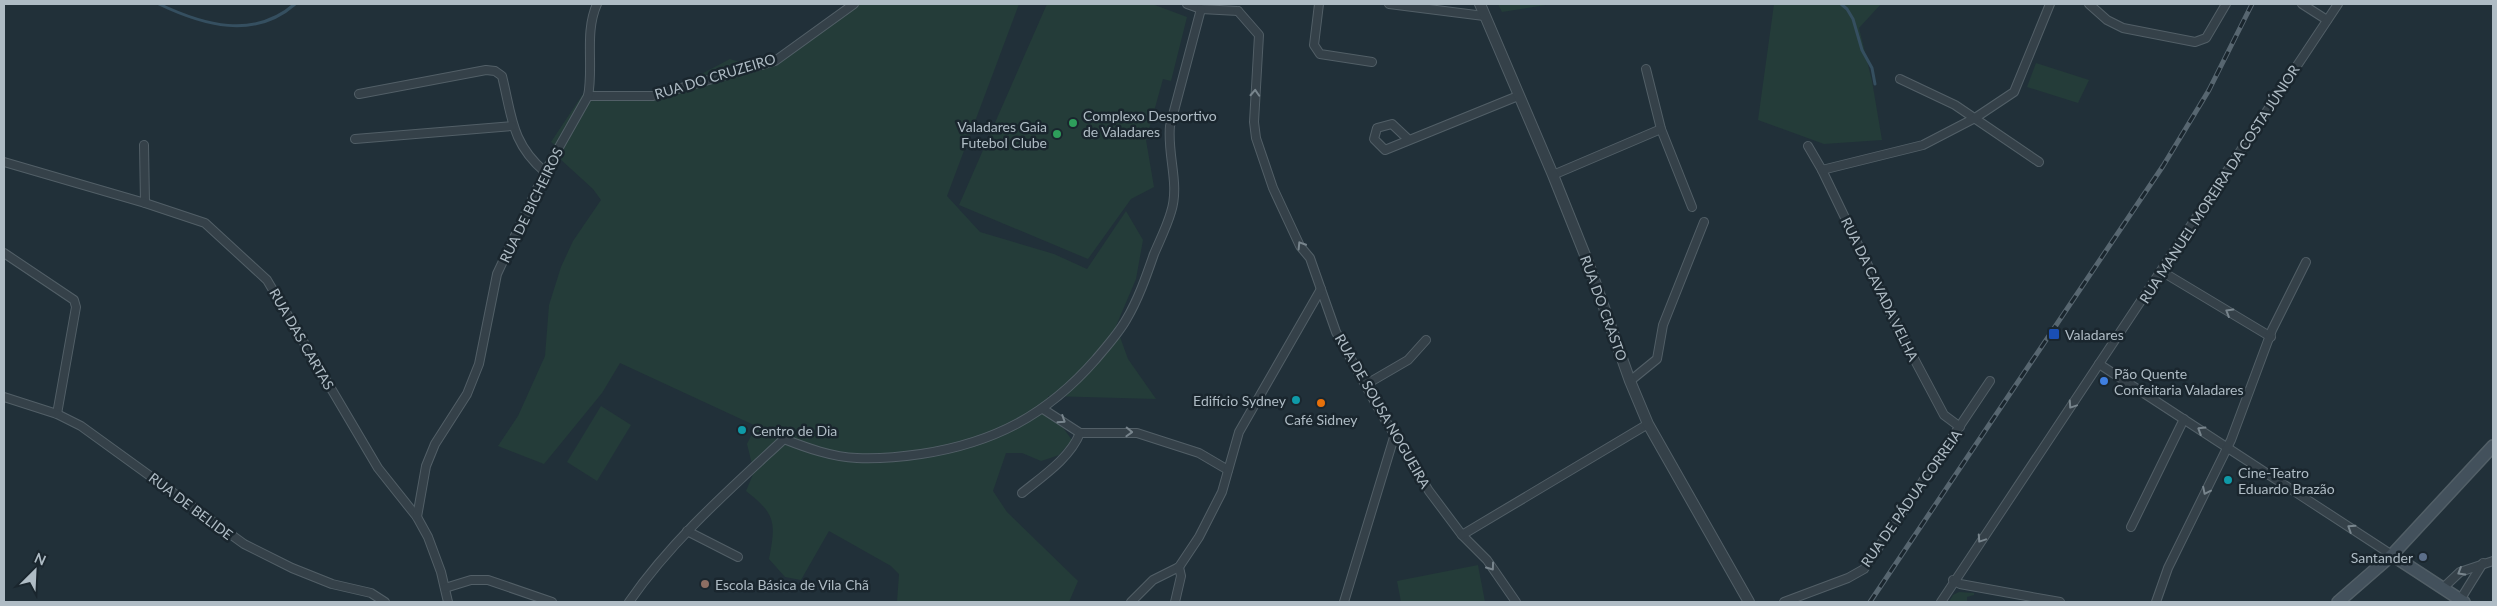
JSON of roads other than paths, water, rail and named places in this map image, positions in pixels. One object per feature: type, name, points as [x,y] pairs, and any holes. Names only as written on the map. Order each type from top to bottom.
[{"type":"main road","points":[[2338,602],[2392,555],[2493,446]]},
{"type":"main road","points":[[2392,555],[2462,601]]},
{"type":"street","name":"RUA DE BICHEIROS","points":[[417,517],[426,466],[435,444],[467,394],[479,364],[497,274],[544,172],[588,96],[591,83],[590,30],[597,4]]},
{"type":"street","name":"RUA DO CRUZEIRO","points":[[588,96],[653,96],[775,61],[854,4]]},
{"type":"street","points":[[1187,4],[1201,9],[1239,7]]},
{"type":"street","points":[[1319,4],[1314,45],[1320,54],[1372,62]]},
{"type":"street","points":[[1389,4],[1484,16]]},
{"type":"street","name":"RUA DO CRASTO","points":[[1480,4],[1518,96],[1554,175],[1589,265],[1630,381],[1648,424],[1749,602]]},
{"type":"street","points":[[1822,170],[1923,145],[1975,118],[2014,92],[2050,4]]},
{"type":"street","points":[[2089,4],[2107,20],[2123,28],[2195,42],[2206,38],[2226,4]]},
{"type":"street","points":[[2302,4],[2327,20]]},
{"type":"street","name":"RUA MANUEL MOREIRA DA COSTA JÚNIOR","points":[[1941,602],[1953,580],[2338,4]]},
{"type":"street","name":"RUA DE SOUSA NOGUEIRA","points":[[1239,7],[1259,35],[1254,97],[1256,138],[1273,188],[1300,246],[1310,258],[1336,332],[1365,385],[1429,491],[1462,535],[1486,560],[1516,602]]},
{"type":"street","points":[[629,602],[646,577],[687,531],[784,439],[832,455],[856,458],[892,458],[939,451],[986,439],[1018,425],[1062,394],[1126,322],[1171,212],[1175,193],[1168,144],[1170,126],[1201,9]]},
{"type":"street","points":[[1646,69],[1661,129],[1692,207]]},
{"type":"street","points":[[359,94],[486,70],[495,71],[502,76],[512,126],[528,158],[544,172]]},
{"type":"street","points":[[1900,79],[1955,105],[2039,162]]},
{"type":"street","points":[[1409,140],[1518,96]]},
{"type":"street","points":[[355,139],[512,126]]},
{"type":"street","points":[[1554,175],[1661,129]]},
{"type":"street","points":[[144,145],[145,203]]},
{"type":"street","name":"RUA DA CAVADA VELHA","points":[[1808,146],[1822,170],[1902,336],[1944,415],[1960,427]]},
{"type":"street","name":"RUA DAS CARTAS","points":[[4,162],[145,203],[204,223],[268,280],[378,468],[417,517]]},
{"type":"street","points":[[1630,381],[1657,359],[1663,325],[1704,222]]},
{"type":"street","points":[[4,253],[74,300],[76,307],[57,414]]},
{"type":"street","points":[[2156,602],[2168,568],[2227,446],[2271,337],[2306,262]]},
{"type":"street","points":[[2161,271],[2271,337]]},
{"type":"street","points":[[1131,602],[1153,580],[1179,567],[1222,492],[1239,432],[1321,289]]},
{"type":"street","points":[[1365,385],[1408,360],[1426,340]]},
{"type":"street","points":[[2099,364],[2392,555]]},
{"type":"street","name":"RUA DE PÁDUA CORREIA","points":[[1784,602],[1848,578],[1864,569],[1990,381]]},
{"type":"street","name":"RUA DE BELIDE","points":[[4,397],[57,414],[81,426],[120,452],[244,544],[292,568],[332,584],[371,593],[385,602]]},
{"type":"street","points":[[1043,409],[1080,433],[1137,432],[1199,453],[1228,470]]},
{"type":"street","points":[[2130,527],[2184,419]]},
{"type":"street","points":[[1462,535],[1648,424]]},
{"type":"street","points":[[1022,493],[1070,450],[1080,433]]},
{"type":"street","points":[[1344,602],[1395,434]]},
{"type":"street","points":[[417,517],[428,537],[448,602]]},
{"type":"street","points":[[687,531],[738,557]]},
{"type":"street","points":[[2443,588],[2460,572],[2493,561]]},
{"type":"street","points":[[2462,601],[2483,564]]},
{"type":"street","points":[[1175,602],[1181,576],[1179,567]]},
{"type":"street","points":[[445,588],[471,580],[488,580],[552,602]]},
{"type":"street","points":[[1953,580],[1960,584],[2060,602]]},
{"type":"waterway","points":[[159,4],[193,18],[228,25],[246,25],[263,22],[279,15],[295,4]]},
{"type":"waterway","points":[[1841,4],[1847,9],[1853,19],[1862,50],[1872,68],[1875,84]]},
{"type":"railway","points":[[1870,602],[2163,166],[2209,90],[2252,4]]},
{"type":"place","name":"Complexo Desportivo de Valadares","points":[[1073,123]]},
{"type":"place","name":"Valadares Gaia Futebol Clube","points":[[1057,134]]},
{"type":"place","name":"Valadares","points":[[2054,334]]},
{"type":"place","name":"Pão Quente Confeitaria Valadares","points":[[2104,381]]},
{"type":"place","name":"Edifício Sydney","points":[[1296,400]]},
{"type":"place","name":"Café Sidney","points":[[1321,403]]},
{"type":"place","name":"Centro de Dia","points":[[742,430]]},
{"type":"place","name":"Cine-Teatro Eduardo Brazão","points":[[2228,480]]},
{"type":"place","name":"Santander","points":[[2423,557]]},
{"type":"place","name":"Escola Básica de Vila Chã","points":[[705,584]]}]
